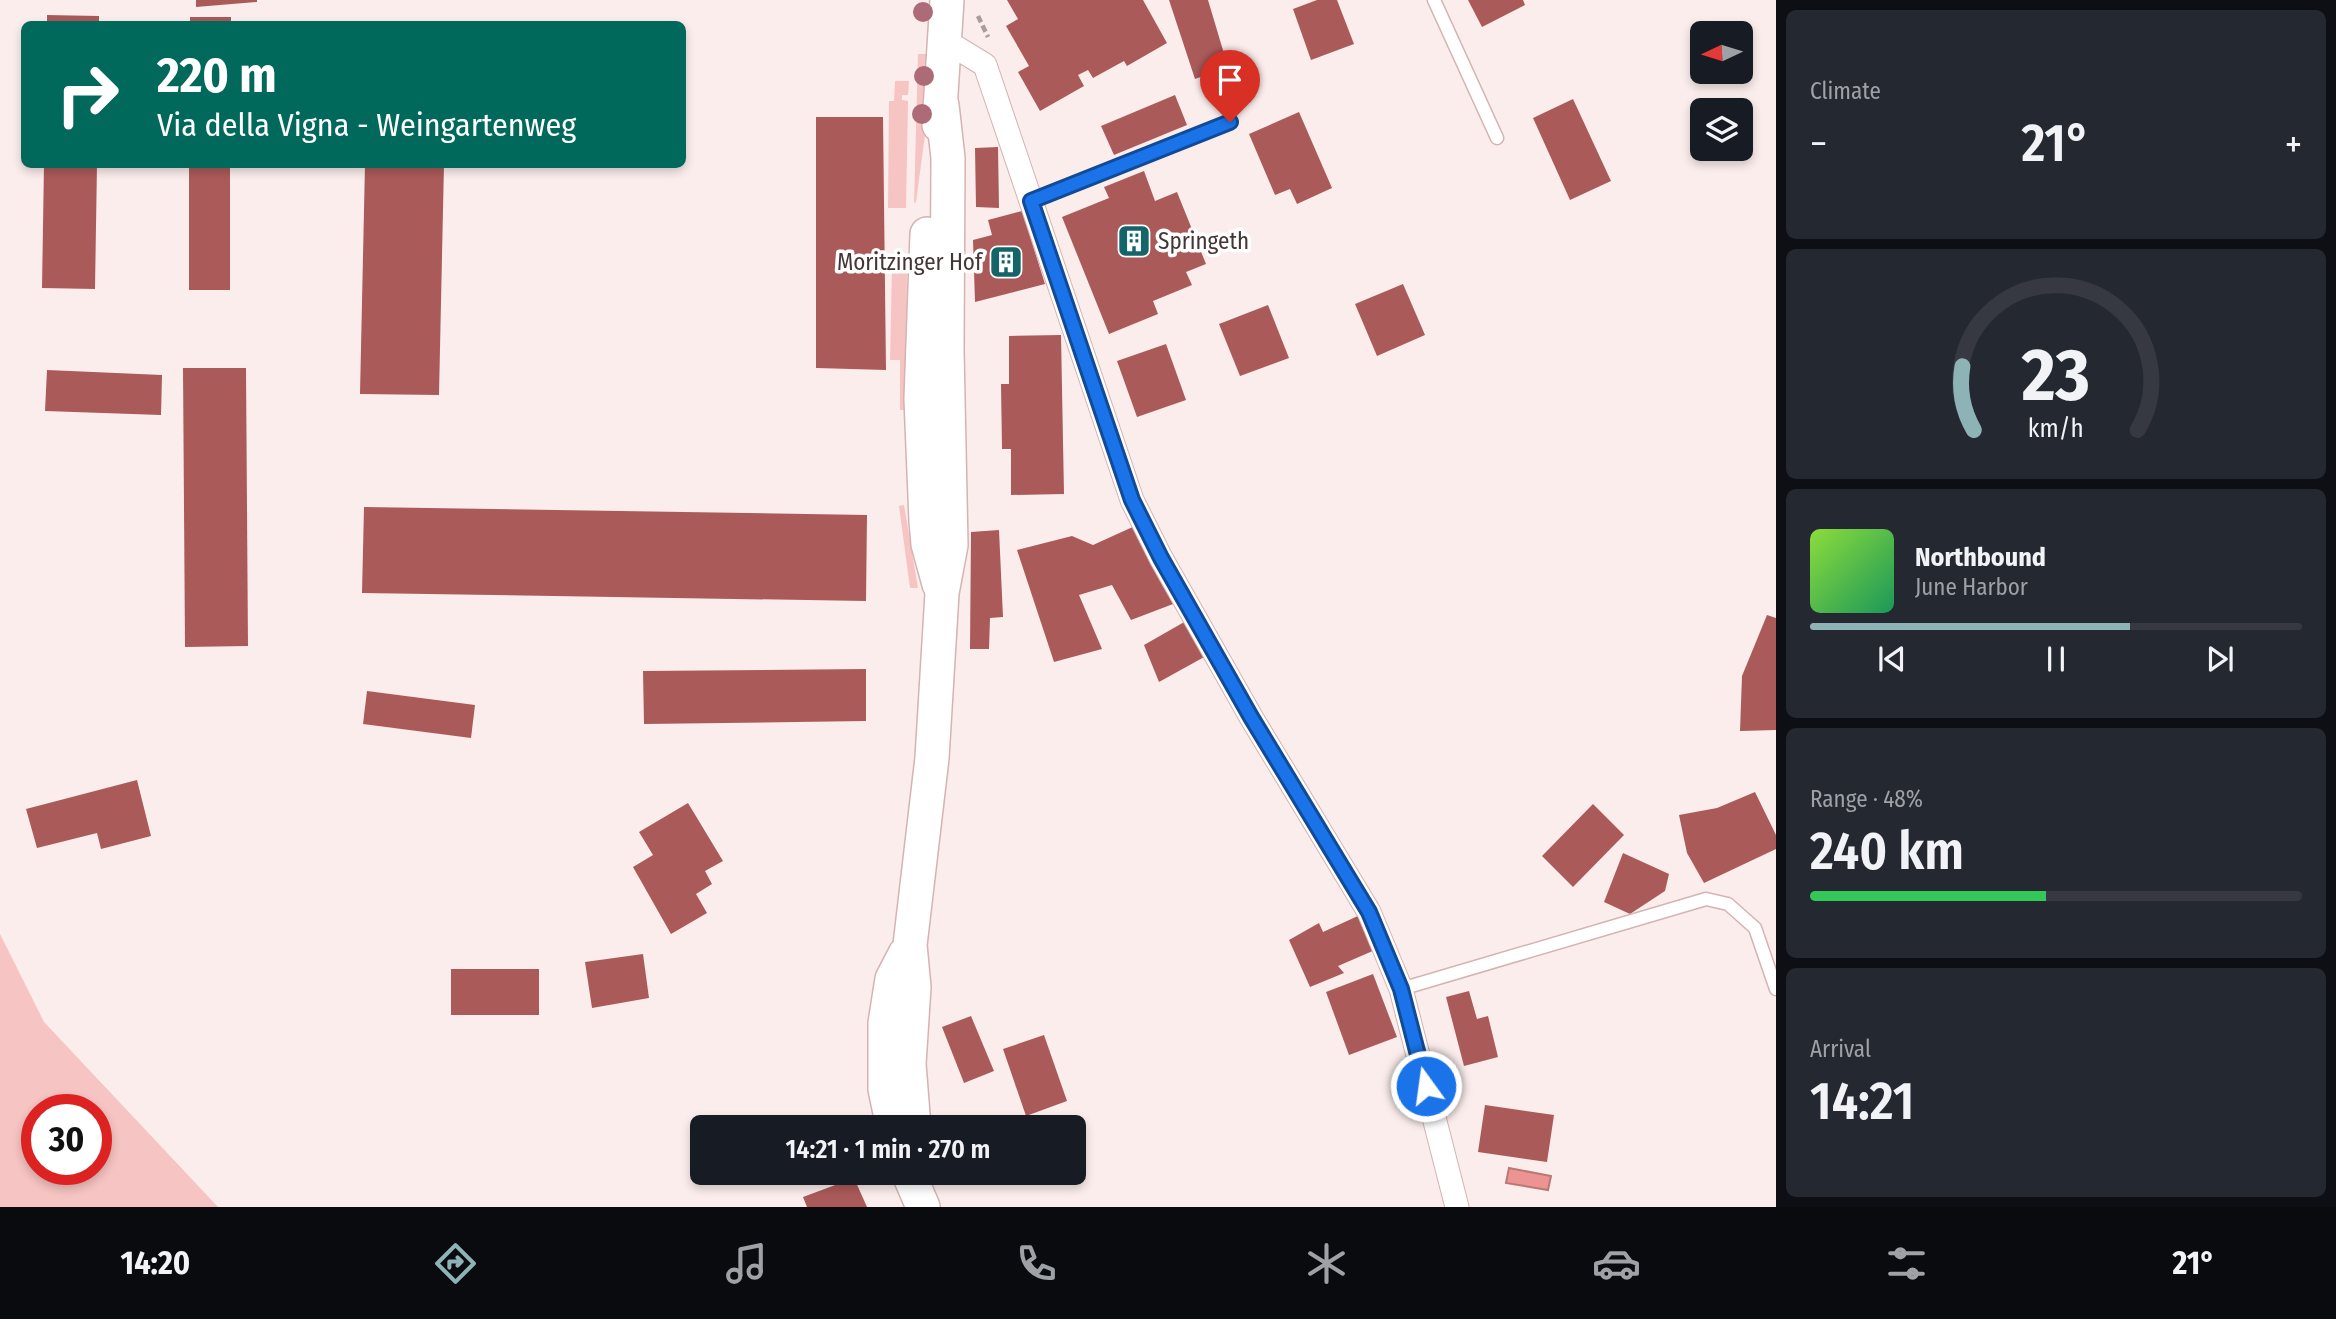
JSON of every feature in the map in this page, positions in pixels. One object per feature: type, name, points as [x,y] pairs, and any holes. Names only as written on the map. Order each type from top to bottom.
[{"type":"main road","points":[[913,1115],[909,1064],[914,987],[910,945],[932,758],[942,593],[928,544],[920,399],[928,201],[942,105],[947,0]]},
{"type":"main road","points":[[890,1115],[885,1089],[886,1023],[892,979],[910,945]]},
{"type":"main road","points":[[914,1185],[923,1207]]},
{"type":"main road","points":[[932,1185],[938,1207]]},
{"type":"street","points":[[944,40],[985,65],[1132,500],[1161,558],[1251,717],[1369,912],[1401,989],[1457,1207]]},
{"type":"lane","points":[[1434,0],[1497,138]]},
{"type":"lane","points":[[1031,201],[1230,122]]},
{"type":"lane","points":[[1401,989],[1706,899],[1728,904],[1755,928],[1776,989]]},
{"type":"shaded area","points":[[918,54],[929,54],[929,105],[914,203]]},
{"type":"shaded area","points":[[895,81],[909,81],[908,95],[902,95],[902,100],[908,101],[906,208],[888,208],[889,101],[894,101]]},
{"type":"shaded area","points":[[907,266],[906,410],[900,410],[900,360],[890,360],[892,267]]},
{"type":"shaded area","points":[[904,505],[918,588],[910,588],[899,506]]},
{"type":"shaded area","points":[[0,934],[44,1022],[112,1094],[21,1094],[21,1185],[112,1185],[112,1094],[218,1207],[0,1207]]},
{"type":"shaded area","points":[[1509,1168],[1551,1176],[1548,1190],[1506,1183]]},
{"type":"building","points":[[196,0],[257,0],[257,2],[196,7]]},
{"type":"building","points":[[1007,0],[1143,0],[1167,43],[1127,66],[1124,61],[1093,78],[1088,70],[1078,75],[1084,86],[1040,111],[1018,72],[1029,66],[1006,26],[1018,19]]},
{"type":"building","points":[[1169,0],[1208,0],[1228,67],[1195,79]]},
{"type":"building","points":[[1317,0],[1337,0],[1354,44],[1311,60],[1293,9]]},
{"type":"building","points":[[1468,0],[1523,0],[1525,5],[1482,27]]},
{"type":"building","points":[[47,15],[99,16],[99,21],[47,21]]},
{"type":"building","points":[[190,17],[231,17],[231,21],[190,21]]},
{"type":"building","points":[[1175,95],[1187,125],[1114,155],[1101,126]]},
{"type":"building","points":[[1573,99],[1611,181],[1570,200],[1533,118]]},
{"type":"building","points":[[1299,112],[1332,188],[1297,204],[1290,189],[1275,195],[1249,134]]},
{"type":"building","points":[[816,117],[883,117],[886,370],[816,368]]},
{"type":"building","points":[[998,147],[999,208],[976,207],[975,148]]},
{"type":"building","points":[[44,168],[97,168],[95,289],[42,288]]},
{"type":"building","points":[[189,168],[230,168],[230,290],[189,290]]},
{"type":"building","points":[[365,168],[444,168],[439,395],[360,394]]},
{"type":"building","name":"Springeth","points":[[1144,171],[1155,201],[1177,192],[1206,264],[1186,272],[1192,285],[1153,301],[1158,314],[1109,334],[1062,217],[1109,198],[1104,187]]},
{"type":"building","name":"Moritzinger Hof","points":[[1022,211],[1045,284],[975,302],[973,240],[992,235],[988,220]]},
{"type":"building","points":[[1403,284],[1425,335],[1377,356],[1355,304]]},
{"type":"building","points":[[1268,305],[1289,358],[1240,376],[1219,324]]},
{"type":"building","points":[[1061,335],[1064,494],[1011,495],[1011,449],[1002,449],[1001,384],[1009,384],[1009,336]]},
{"type":"building","points":[[1166,344],[1186,400],[1137,417],[1117,361]]},
{"type":"building","points":[[183,368],[246,368],[248,646],[185,647]]},
{"type":"building","points":[[47,370],[162,375],[161,415],[45,411]]},
{"type":"building","points":[[364,507],[867,515],[866,601],[362,593]]},
{"type":"building","points":[[1137,525],[1181,601],[1131,620],[1112,585],[1079,595],[1102,649],[1054,662],[1017,550],[1072,536],[1093,545]]},
{"type":"building","points":[[999,530],[1003,617],[990,618],[989,649],[970,649],[971,532]]},
{"type":"building","points":[[1767,615],[1776,618],[1776,730],[1740,731],[1742,676]]},
{"type":"building","points":[[1186,621],[1206,656],[1159,682],[1144,645]]},
{"type":"building","points":[[866,669],[866,721],[644,724],[643,671]]},
{"type":"building","points":[[367,691],[475,705],[471,738],[363,724]]},
{"type":"building","points":[[137,780],[151,836],[101,849],[97,833],[37,848],[26,809]]},
{"type":"building","points":[[1755,792],[1776,835],[1776,849],[1704,883],[1687,853],[1679,815],[1717,808]]},
{"type":"building","points":[[688,803],[723,861],[705,871],[712,884],[696,894],[707,913],[671,934],[633,867],[653,855],[639,832]]},
{"type":"building","points":[[1593,804],[1624,835],[1573,887],[1542,856]]},
{"type":"building","points":[[1623,853],[1669,874],[1665,891],[1630,914],[1604,902]]},
{"type":"building","points":[[1360,915],[1375,950],[1338,966],[1344,973],[1310,987],[1289,940],[1319,923],[1323,932]]},
{"type":"building","points":[[643,954],[649,998],[592,1008],[585,962]]},
{"type":"building","points":[[451,969],[539,969],[539,1015],[451,1015]]},
{"type":"building","points":[[1373,974],[1397,1037],[1349,1055],[1326,992]]},
{"type":"building","points":[[1469,991],[1477,1019],[1488,1016],[1498,1057],[1464,1066],[1446,997]]},
{"type":"building","points":[[971,1016],[994,1071],[964,1083],[942,1027]]},
{"type":"building","points":[[1044,1035],[1067,1101],[1026,1115],[1003,1049]]},
{"type":"building","points":[[1485,1105],[1554,1115],[1547,1162],[1478,1152]]},
{"type":"building","points":[[835,1185],[857,1185],[867,1207],[807,1207],[803,1197]]},
{"type":"place","name":"Springeth","points":[[1134,241]]},
{"type":"place","name":"Moritzinger Hof","points":[[1006,262]]},
{"type":"route","points":[[1230,122],[1031,201],[1132,500],[1161,558],[1251,717],[1369,912],[1401,989],[1426,1086]]}]
